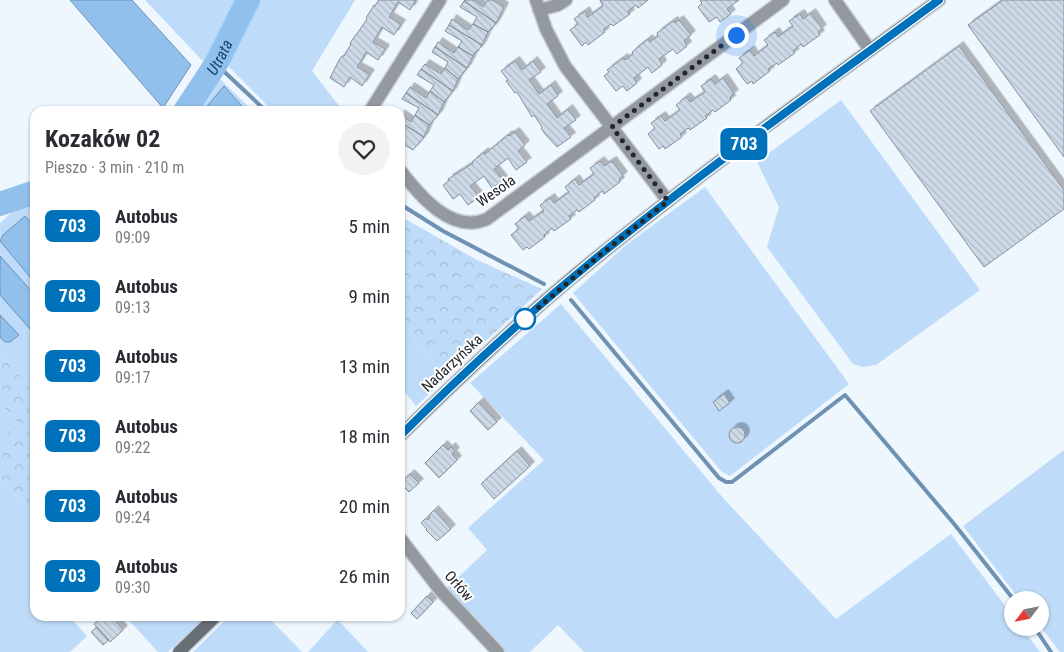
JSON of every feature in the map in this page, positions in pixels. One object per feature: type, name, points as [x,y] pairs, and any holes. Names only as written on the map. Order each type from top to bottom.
[{"type":"street","points":[[373,106],[440,0]]},
{"type":"street","points":[[566,0],[558,5],[537,5],[565,66],[668,201],[939,0]]},
{"type":"street","name":"Wesoła","points":[[405,176],[425,199],[442,212],[456,220],[479,223],[783,0]]},
{"type":"street","points":[[835,0],[870,50]]},
{"type":"street","name":"Nadarzyńska","points":[[405,431],[456,381],[528,316],[668,201]]},
{"type":"street","name":"Orłów","points":[[405,544],[440,590],[498,652]]},
{"type":"street","points":[[179,652],[211,621]]},
{"type":"green space","points":[[145,0],[355,0],[312,71],[339,106],[268,106],[224,62],[216,75]]},
{"type":"green space","points":[[216,75],[248,106],[198,106]]},
{"type":"green space","points":[[841,100],[980,290],[876,365],[863,367],[853,364],[767,247],[779,207],[757,162]]},
{"type":"green space","points":[[705,187],[849,384],[730,476],[721,471],[573,293],[626,245]]},
{"type":"green space","points":[[30,200],[30,386],[4,358],[0,360],[0,223],[23,202]]},
{"type":"green space","points":[[405,219],[477,260],[542,289],[446,378],[405,328]]},
{"type":"green space","points":[[561,304],[724,499],[836,619],[951,534],[1004,604],[1004,636],[1028,636],[1040,652],[584,652],[558,625],[530,652],[505,652],[446,589],[487,550],[468,528],[544,460],[470,383]]},
{"type":"green space","points":[[405,328],[446,378],[416,406],[405,392]]},
{"type":"green space","points":[[4,358],[30,386],[30,511],[0,478],[0,437],[17,422],[0,403],[0,360]]},
{"type":"green space","points":[[0,403],[17,422],[0,437]]},
{"type":"green space","points":[[1064,450],[1064,652],[1060,652],[1048,636],[1049,591],[1013,591],[963,526]]},
{"type":"green space","points":[[0,478],[30,511],[30,621],[74,621],[87,636],[70,652],[0,652]]},
{"type":"green space","points":[[130,621],[200,622],[168,652],[158,652]]},
{"type":"green space","points":[[224,621],[272,621],[302,652],[193,652]]},
{"type":"green space","points":[[336,621],[339,621],[368,652],[308,652]]},
{"type":"shaded area","points":[[70,0],[132,0],[191,65],[164,106],[161,106]]},
{"type":"shaded area","points":[[224,86],[242,106],[207,106]]},
{"type":"shaded area","points":[[25,216],[30,222],[30,277],[0,241],[3,235]]},
{"type":"shaded area","points":[[0,256],[30,289],[30,329],[0,295]]},
{"type":"shaded area","points":[[0,315],[19,335],[10,342],[5,342],[0,337]]},
{"type":"building","points":[[379,0],[416,0],[410,10],[398,2],[389,17],[401,24],[394,35],[382,27],[373,42],[385,49],[378,60],[366,52],[357,67],[370,74],[362,86],[350,77],[344,87],[330,78],[338,62],[344,56],[350,43]]},
{"type":"building","points":[[465,0],[474,0],[483,7],[488,0],[492,0],[504,7],[496,23]]},
{"type":"building","points":[[600,0],[648,0],[638,8],[636,5],[628,11],[630,14],[613,26],[611,24],[603,30],[605,32],[588,45],[586,42],[582,46],[570,30],[578,24],[574,19],[585,11],[588,17],[603,6]]},
{"type":"building","points":[[702,0],[739,0],[727,9],[731,14],[720,22],[717,17],[709,22],[698,7]]},
{"type":"building","points":[[1003,0],[1064,0],[1064,157],[968,25]]},
{"type":"building","points":[[464,1],[496,23],[492,29],[488,32],[473,24],[477,17],[460,7]]},
{"type":"building","points":[[811,13],[822,29],[818,32],[820,35],[803,47],[801,44],[793,51],[795,53],[778,65],[777,63],[768,69],[770,71],[753,84],[752,81],[747,84],[736,69],[743,63],[739,58],[750,50],[754,56],[768,45],[764,40],[775,32],[778,37],[793,26],[789,21],[800,14],[803,19]]},
{"type":"building","points":[[452,19],[468,30],[473,24],[488,32],[482,45],[449,25]]},
{"type":"building","points":[[679,20],[691,35],[684,41],[687,46],[677,54],[673,49],[659,59],[662,65],[652,73],[648,67],[634,78],[637,83],[627,91],[623,86],[616,91],[604,76],[609,72],[607,70],[623,58],[625,60],[633,54],[632,52],[648,39],[650,42],[658,36],[657,33],[673,21],[675,23]]},
{"type":"building","points":[[449,25],[482,45],[473,56],[458,47],[462,41],[445,31]]},
{"type":"building","points":[[438,42],[454,53],[458,47],[473,56],[467,68],[435,47]]},
{"type":"building","points":[[959,46],[1064,190],[1064,209],[984,267],[870,111]]},
{"type":"building","points":[[435,47],[467,68],[458,79],[445,68],[448,62],[432,52]]},
{"type":"building","points":[[515,61],[522,70],[533,61],[541,72],[529,80],[539,94],[551,85],[558,96],[547,104],[557,118],[568,109],[576,120],[564,128],[571,137],[557,147],[545,134],[534,115],[532,117],[517,92],[515,93],[501,71]]},
{"type":"building","points":[[425,64],[441,74],[445,68],[458,79],[453,91],[421,69]]},
{"type":"building","points":[[421,69],[453,91],[444,102],[430,91],[434,85],[417,75]]},
{"type":"building","points":[[723,78],[734,94],[730,97],[731,100],[715,112],[713,110],[705,116],[707,118],[690,130],[688,128],[680,134],[682,137],[665,149],[663,146],[659,149],[648,134],[655,128],[651,123],[661,116],[665,121],[680,110],[676,105],[686,97],[690,102],[705,92],[701,86],[711,79],[715,84]]},
{"type":"building","points":[[410,87],[426,98],[430,91],[444,102],[438,115],[406,93]]},
{"type":"building","points":[[406,93],[438,115],[429,125],[415,115],[419,108],[402,99]]},
{"type":"building","points":[[415,115],[429,125],[424,137],[405,125],[405,118],[411,122]]},
{"type":"building","points":[[405,125],[424,137],[413,150],[405,145]]},
{"type":"building","points":[[515,132],[525,145],[518,151],[527,162],[516,170],[508,158],[494,169],[503,180],[492,188],[484,176],[470,186],[479,197],[468,205],[460,194],[453,199],[443,185],[449,181],[448,179],[473,163],[484,152],[485,154],[508,135]]},
{"type":"building","points":[[600,161],[604,166],[612,161],[623,176],[619,179],[620,182],[604,194],[602,191],[594,198],[595,200],[579,212],[577,210],[569,216],[571,219],[554,231],[552,228],[544,235],[545,237],[529,249],[527,247],[523,250],[511,235],[519,229],[515,224],[525,216],[529,221],[544,211],[540,205],[550,198],[554,203],[569,192],[565,187],[575,179],[579,185],[594,174],[590,168]]},
{"type":"building","points":[[724,394],[730,403],[719,411],[713,402]]},
{"type":"building","points":[[479,402],[497,422],[488,430],[470,411]]},
{"type":"building","points":[[737,427],[743,429],[745,435],[743,441],[737,443],[731,441],[729,435],[731,429]]},
{"type":"building","points":[[443,445],[448,450],[451,447],[455,452],[452,454],[457,460],[439,478],[425,463]]},
{"type":"building","points":[[517,451],[530,466],[494,499],[481,484]]},
{"type":"building","points":[[410,474],[419,483],[409,492],[405,488],[405,478]]},
{"type":"building","points":[[434,510],[451,529],[437,541],[421,523],[425,519],[429,519],[430,514]]},
{"type":"building","points":[[427,596],[433,602],[417,619],[411,613]]},
{"type":"building","points":[[97,621],[115,621],[123,630],[110,642],[94,624]]},
{"type":"building","points":[[97,627],[109,640],[103,645],[91,632]]},
{"type":"waterway","name":"Utrata","points":[[188,106],[216,64],[248,0]]},
{"type":"waterway","points":[[216,64],[261,106]]},
{"type":"waterway","name":"Utrata","points":[[0,204],[30,194]]},
{"type":"waterway","points":[[405,207],[443,231],[544,284]]},
{"type":"waterway","points":[[571,300],[719,478],[726,482],[732,482],[845,395],[955,525],[1007,591]]},
{"type":"waterway","points":[[1040,636],[1051,652]]},
{"type":"bus line","name":"703","points":[[405,431],[516,326],[600,255],[668,201],[939,0]]},
{"type":"route","points":[[525,319],[600,255],[668,201],[612,127],[736,35]]}]
